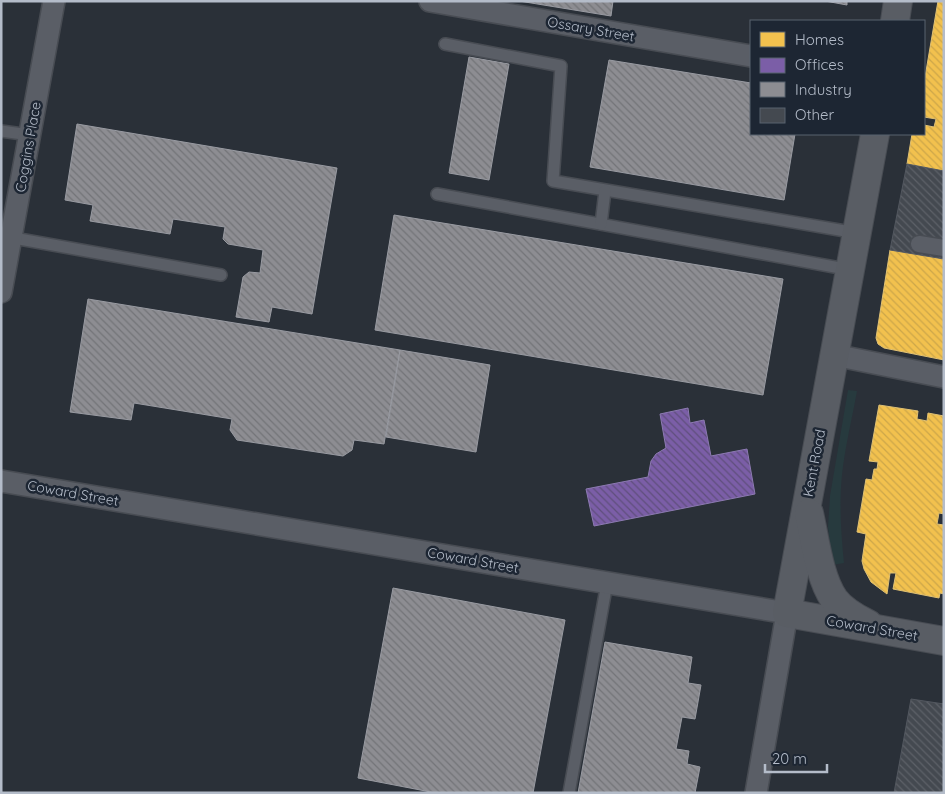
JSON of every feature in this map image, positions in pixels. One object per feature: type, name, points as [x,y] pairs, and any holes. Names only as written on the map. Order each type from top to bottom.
[{"type":"main road","points":[[895,20],[898,1]]},
{"type":"main road","name":"Kent Road","points":[[787,613],[851,270],[874,135]]},
{"type":"main road","points":[[807,502],[825,582],[834,599],[847,611],[878,629]]},
{"type":"main road","name":"Coward Street","points":[[787,613],[944,641]]},
{"type":"street","name":"Coggins Place","points":[[1,292],[6,237],[30,135],[54,1]]},
{"type":"street","name":"Ossary Street","points":[[430,1],[750,56]]},
{"type":"street","points":[[919,244],[944,248]]},
{"type":"street","points":[[834,355],[938,372]]},
{"type":"street","name":"Coward Street","points":[[1,481],[787,613]]},
{"type":"street","name":"Kent Road","points":[[756,793],[787,613]]},
{"type":"lane","points":[[445,44],[561,66],[552,182],[857,233]]},
{"type":"lane","points":[[1,131],[30,135]]},
{"type":"lane","points":[[601,224],[605,191]]},
{"type":"lane","points":[[437,194],[851,270]]},
{"type":"lane","points":[[6,237],[220,275]]},
{"type":"lane","points":[[569,792],[607,583]]},
{"type":"green space","points":[[848,390],[857,391],[841,486],[844,563],[832,565],[828,527],[830,496]]},
{"type":"building: Homes","points":[[938,1],[944,1],[944,171],[907,164],[912,135],[925,135],[925,125],[934,127],[936,119],[925,117],[925,77]]},
{"type":"building: Homes","points":[[890,250],[944,259],[944,360],[884,348],[878,344],[876,338]]},
{"type":"building: Homes","points":[[879,405],[918,411],[917,419],[927,421],[928,413],[944,416],[944,514],[939,513],[937,524],[944,525],[944,594],[940,593],[939,598],[893,589],[896,573],[890,573],[887,594],[871,582],[864,569],[862,561],[866,534],[857,532],[866,479],[872,480],[874,469],[877,469],[878,462],[869,461]]},
{"type":"building: Offices","points":[[688,408],[690,423],[704,420],[711,456],[747,449],[755,494],[594,526],[586,489],[648,477],[651,461],[656,454],[666,448],[660,414]]},
{"type":"building: Industry","points":[[519,1],[613,1],[611,16]]},
{"type":"building: Industry","points":[[825,1],[847,1],[847,5]]},
{"type":"building: Industry","points":[[469,57],[509,64],[489,180],[449,173]]},
{"type":"building: Industry","points":[[609,60],[750,83],[750,135],[795,135],[784,200],[590,167]]},
{"type":"building: Industry","points":[[77,124],[337,168],[312,314],[272,307],[269,322],[236,317],[243,277],[249,272],[260,273],[263,250],[228,244],[223,239],[225,227],[173,219],[170,234],[90,221],[93,205],[65,200]]},
{"type":"building: Industry","points":[[394,215],[783,279],[763,395],[375,330]]},
{"type":"building: Industry","points":[[88,299],[400,350],[384,444],[354,440],[352,450],[343,456],[237,440],[230,430],[232,419],[134,403],[131,420],[70,412]]},
{"type":"building: Industry","points":[[400,350],[490,365],[476,452],[386,437]]},
{"type":"building: Industry","points":[[393,588],[565,620],[533,793],[436,793],[358,778]]},
{"type":"building: Industry","points":[[605,642],[692,657],[688,683],[701,685],[695,719],[682,717],[676,749],[689,751],[687,764],[700,767],[695,793],[578,793]]},
{"type":"building: Other","points":[[907,164],[944,171],[944,259],[890,250]]},
{"type":"building: Other","points":[[911,699],[944,704],[944,793],[894,793]]}]
